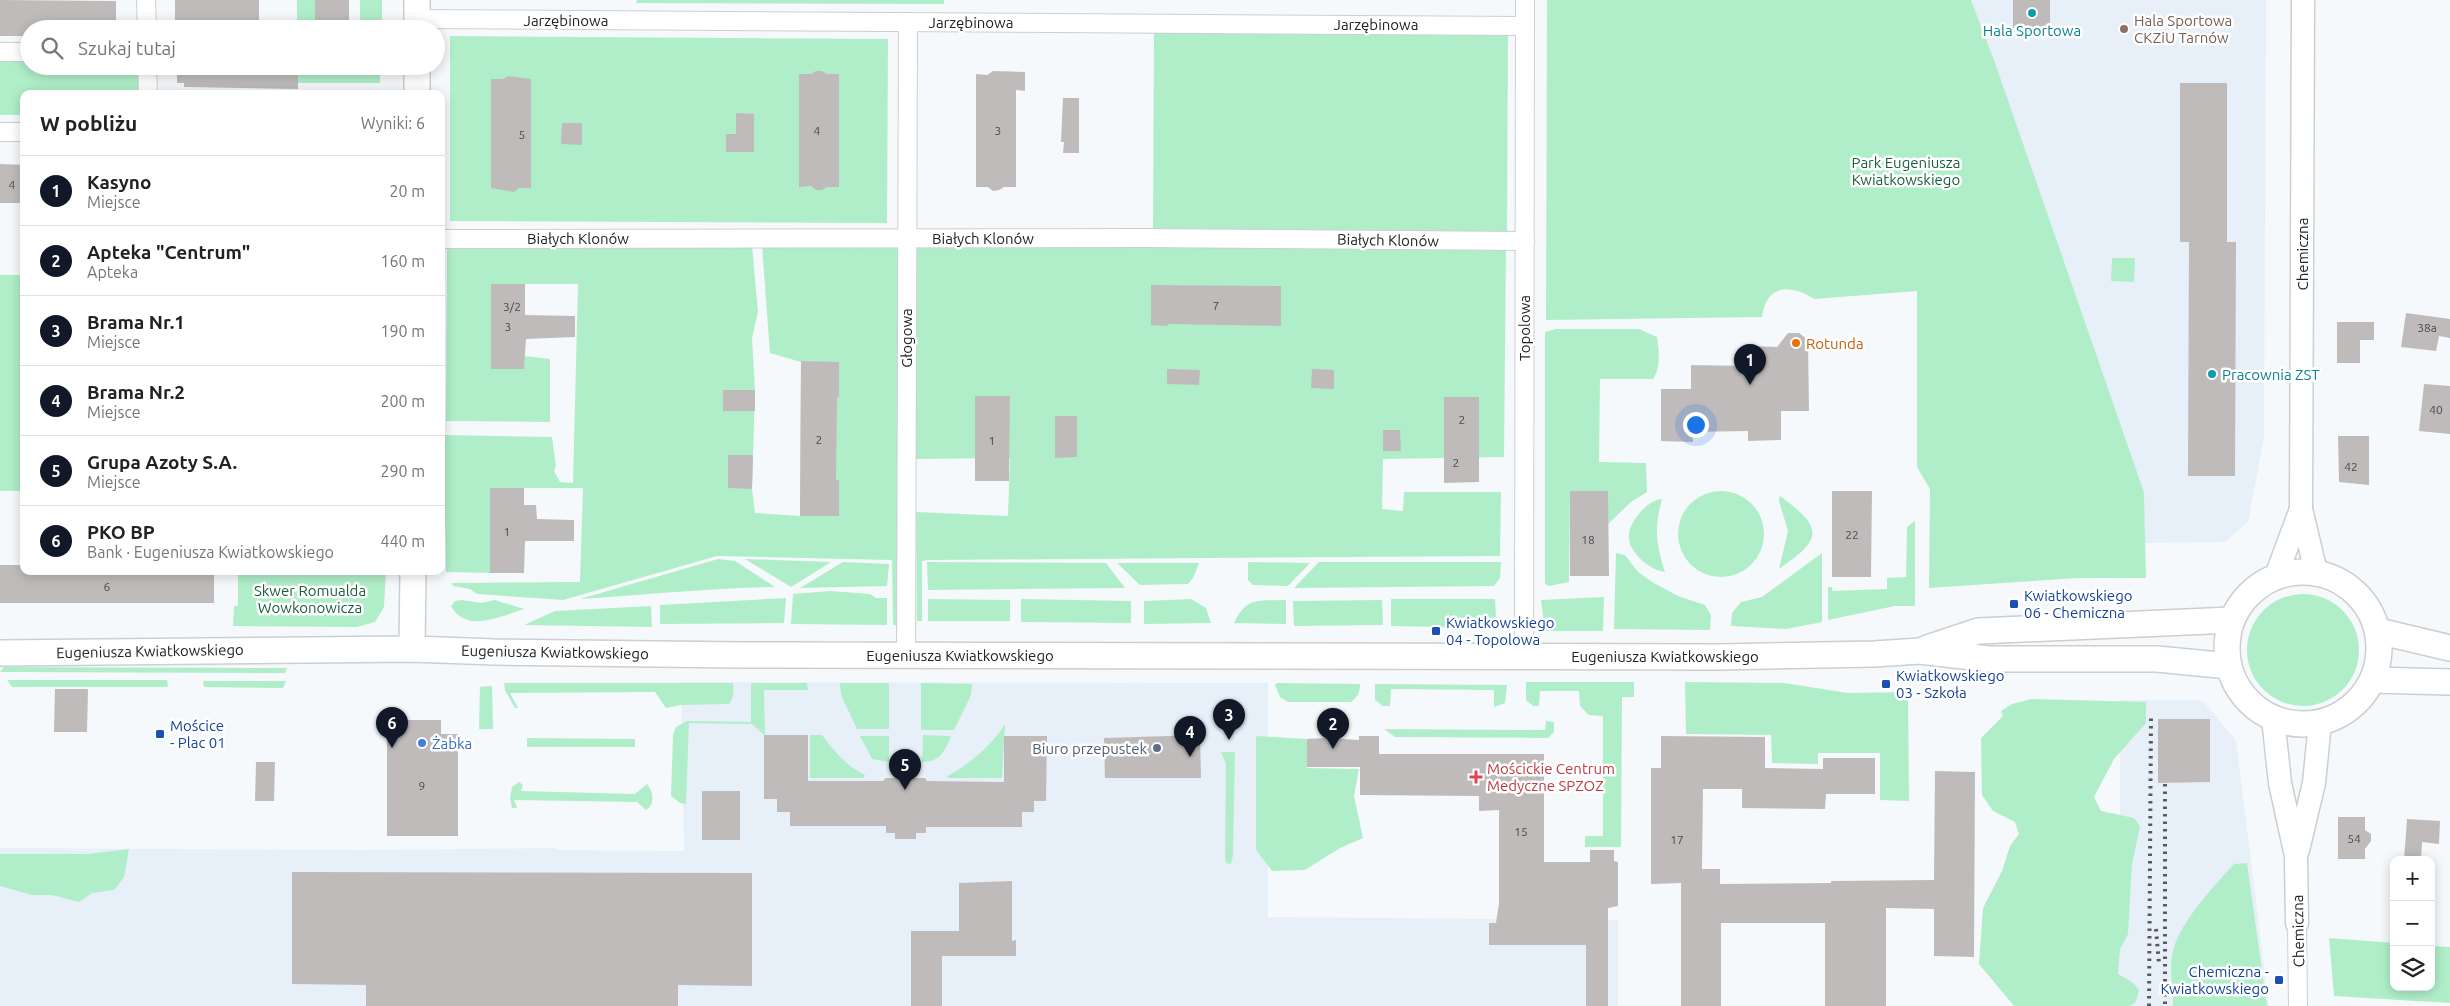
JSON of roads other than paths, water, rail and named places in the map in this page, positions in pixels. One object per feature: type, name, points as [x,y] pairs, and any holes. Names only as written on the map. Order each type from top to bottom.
[{"type":"main road","points":[[417,75],[417,90]]},
{"type":"main road","points":[[2296,572],[2316,572],[2334,578],[2349,587],[2362,599],[2372,614],[2378,631],[2380,648],[2378,664],[2373,680],[2366,692],[2346,712],[2320,722],[2296,724],[2273,718],[2258,710],[2244,697],[2235,682],[2229,666],[2227,643],[2232,620],[2239,606],[2250,593],[2276,576],[2296,572]]},
{"type":"main road","points":[[412,649],[413,575]]},
{"type":"main road","name":"Eugeniusza Kwiatkowskiego","points":[[1920,651],[1978,631],[2232,620]]},
{"type":"main road","points":[[2378,631],[2450,648]]},
{"type":"main road","name":"Eugeniusza Kwiatkowskiego","points":[[0,653],[412,649],[564,653],[1257,657],[1524,655],[1719,657],[1874,654],[1920,651],[1989,659],[2157,659],[2229,666]]},
{"type":"main road","points":[[2373,680],[2450,682]]},
{"type":"street","points":[[146,0],[146,20]]},
{"type":"street","name":"Topolowa","points":[[1524,655],[1525,0]]},
{"type":"street","name":"Chemiczna","points":[[2303,0],[2301,508],[2316,572]]},
{"type":"street","name":"Jarzębinowa","points":[[417,16],[908,22],[1525,26]]},
{"type":"street","name":"Głogowa","points":[[906,654],[908,22]]},
{"type":"street","points":[[0,52],[20,52]]},
{"type":"street","points":[[147,75],[148,90]]},
{"type":"street","points":[[0,132],[20,132]]},
{"type":"street","name":"Białych Klonów","points":[[445,239],[907,238],[1524,241]]},
{"type":"street","name":"Chemiczna","points":[[2276,576],[2301,508]]},
{"type":"street","name":"Chemiczna","points":[[2273,718],[2280,783],[2296,856],[2298,1006]]},
{"type":"street","name":"Chemiczna","points":[[2296,856],[2314,783],[2320,722]]},
{"type":"railway","points":[[2149,1006],[2151,715]]},
{"type":"railway","points":[[2165,784],[2165,1006]]},
{"type":"railway","points":[[2156,929],[2159,964]]},
{"type":"place","name":"Hala Sportowa","points":[[2032,13]]},
{"type":"place","name":"Hala Sportowa CKZiU Tarnów","points":[[2124,29]]},
{"type":"place","name":"Rotunda","points":[[1796,343]]},
{"type":"place","name":"Pracownia ZST","points":[[2212,374]]},
{"type":"place","name":"Kasyno","points":[[1750,385]]},
{"type":"place","name":"Kwiatkowskiego 06 - Chemiczna","points":[[2014,604]]},
{"type":"place","name":"Kwiatkowskiego 04 - Topolowa","points":[[1436,631]]},
{"type":"place","name":"Kwiatkowskiego 03 - Szkoła","points":[[1886,684]]},
{"type":"place","name":"Mościce - Plac 01","points":[[160,734]]},
{"type":"place","name":"Brama Nr.1","points":[[1229,740]]},
{"type":"place","name":"Żabka","points":[[422,743]]},
{"type":"place","name":"PKO BP","points":[[392,748]]},
{"type":"place","name":"Biuro przepustek","points":[[1157,748]]},
{"type":"place","name":"Apteka \"Centrum\"","points":[[1333,749]]},
{"type":"place","name":"Brama Nr.2","points":[[1190,757]]},
{"type":"place","name":"Mościckie Centrum Medyczne SPZOZ","points":[[1476,777]]},
{"type":"place","name":"Grupa Azoty S.A.","points":[[905,790]]},
{"type":"place","name":"Chemiczna - Kwiatkowskiego","points":[[2279,980]]},
{"type":"park label","name":"Park Eugeniusza Kwiatkowskiego","points":[[1906,170]]},
{"type":"park label","name":"Skwer Romualda Wowkonowicza","points":[[310,598]]}]
